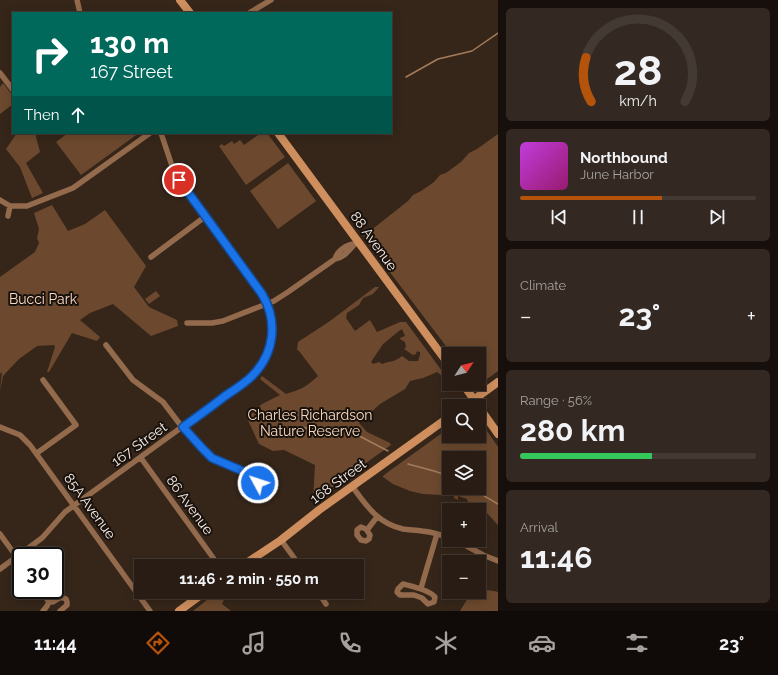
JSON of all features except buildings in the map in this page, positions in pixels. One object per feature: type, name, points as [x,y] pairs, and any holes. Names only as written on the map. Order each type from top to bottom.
[{"type":"main road","points":[[180,0],[189,12]]},
{"type":"main road","name":"88 Avenue","points":[[279,134],[355,245],[442,357]]},
{"type":"main road","points":[[482,399],[498,382]]},
{"type":"main road","points":[[486,417],[498,434]]},
{"type":"main road","name":"168 Street","points":[[252,559],[281,540],[352,486],[442,422]]},
{"type":"main road","points":[[183,610],[196,599]]},
{"type":"street","points":[[77,0],[80,12]]},
{"type":"street","points":[[251,12],[271,0]]},
{"type":"street","points":[[0,73],[12,89]]},
{"type":"street","points":[[0,200],[10,206],[20,207],[33,204],[77,186],[149,134]]},
{"type":"street","name":"167 Street","points":[[29,547],[42,538],[60,517],[74,506],[248,379],[262,364],[268,352],[272,337],[272,320],[268,304],[260,290],[174,172],[161,134]]},
{"type":"street","points":[[8,216],[10,206]]},
{"type":"street","points":[[151,257],[206,216]]},
{"type":"street","points":[[187,323],[220,321],[268,304],[288,292],[335,258],[340,258],[355,245]]},
{"type":"street","points":[[106,345],[131,378],[161,400],[182,427],[212,458],[245,472],[257,483]]},
{"type":"street","points":[[36,453],[76,425],[43,380]]},
{"type":"street","name":"85A Avenue","points":[[0,427],[11,430],[22,436],[36,453],[150,611]]},
{"type":"street","name":"86 Avenue","points":[[141,458],[214,559]]},
{"type":"street","points":[[352,486],[367,507],[387,524],[442,536]]},
{"type":"street","points":[[367,530],[378,517]]},
{"type":"street","points":[[0,534],[12,550]]},
{"type":"street","points":[[421,588],[437,534]]},
{"type":"street","points":[[281,540],[295,559]]},
{"type":"street","points":[[469,547],[498,561]]},
{"type":"street","name":"167 Street","points":[[0,569],[12,559]]},
{"type":"street","points":[[402,584],[421,588],[434,595],[434,602],[428,604],[421,597],[410,594],[401,595],[397,590],[402,584]]},
{"type":"street","points":[[49,602],[53,602],[61,597],[66,599],[68,602],[67,605],[60,611]]},
{"type":"street","points":[[323,599],[326,604]]},
{"type":"street","points":[[43,611],[48,606],[49,602]]},
{"type":"green space","points":[[3,83],[12,95],[12,105],[0,114],[0,87]]},
{"type":"green space","points":[[16,134],[35,134],[40,152],[26,163],[43,193],[32,198],[20,167],[6,149]]},
{"type":"green space","points":[[67,134],[138,134],[81,175],[56,142]]},
{"type":"green space","points":[[260,134],[268,134],[285,157],[246,185],[219,146],[222,144],[224,146],[232,141],[234,144],[240,140],[244,145]]},
{"type":"green space","points":[[498,134],[498,371],[486,380],[486,347],[447,347],[364,238],[365,235],[408,201],[413,195],[434,182],[440,175],[446,173],[461,162],[469,153]]},
{"type":"green space","points":[[288,163],[316,201],[278,229],[250,191]]},
{"type":"green space","name":"Bucci Park","points":[[52,205],[68,231],[85,224],[105,210],[146,266],[134,287],[149,307],[177,320],[178,326],[151,336],[113,304],[90,313],[80,320],[100,337],[97,341],[72,333],[49,372],[47,372],[55,347],[54,345],[37,346],[19,359],[3,376],[0,391],[2,372],[0,374],[0,277],[35,252],[39,243],[37,238],[39,229],[34,213]]},
{"type":"green space","points":[[375,287],[379,287],[373,294],[363,298],[359,305],[347,313],[346,318],[355,331],[370,320],[377,332],[400,322],[406,322],[442,371],[442,376],[437,372],[423,378],[410,381],[405,389],[380,404],[359,423],[367,432],[390,443],[391,445],[313,501],[315,465],[284,450],[273,451],[259,444],[247,418],[262,404],[280,395],[260,379],[262,376],[286,394],[304,387],[318,376],[297,350],[298,342],[330,321]],"holes":[[[402,329],[405,336],[400,338],[405,342],[406,347],[404,349],[413,355],[416,354],[417,351],[420,352],[418,361],[409,361],[402,356],[382,364],[379,362],[373,364],[371,362],[383,344]]]},
{"type":"green space","points":[[156,291],[160,296],[149,304],[145,299]]},
{"type":"green space","name":"Charles Richardson Nature Reserve","points":[[486,429],[498,447],[498,525],[486,512],[486,503],[469,503],[467,499],[458,496],[458,500],[454,498],[454,495],[486,495],[486,451],[442,451],[442,495],[423,494],[410,491],[393,484],[383,477],[442,433],[442,443],[486,443]]},
{"type":"green space","points":[[486,590],[498,592],[498,611],[460,611],[467,599],[486,599]]},
{"type":"green space","points":[[208,599],[224,599],[222,604],[231,611],[193,611]]},
{"type":"waterway","points":[[406,77],[438,59],[472,51],[498,33]]},
{"type":"waterway","points":[[282,428],[346,429],[388,451]]},
{"type":"waterway","points":[[408,464],[442,474]]},
{"type":"waterway","points":[[483,495],[498,504]]},
{"type":"route","points":[[179,180],[265,298],[271,313],[273,329],[271,344],[267,356],[255,373],[244,383],[183,427],[212,458],[238,468],[252,476],[258,483]]}]
